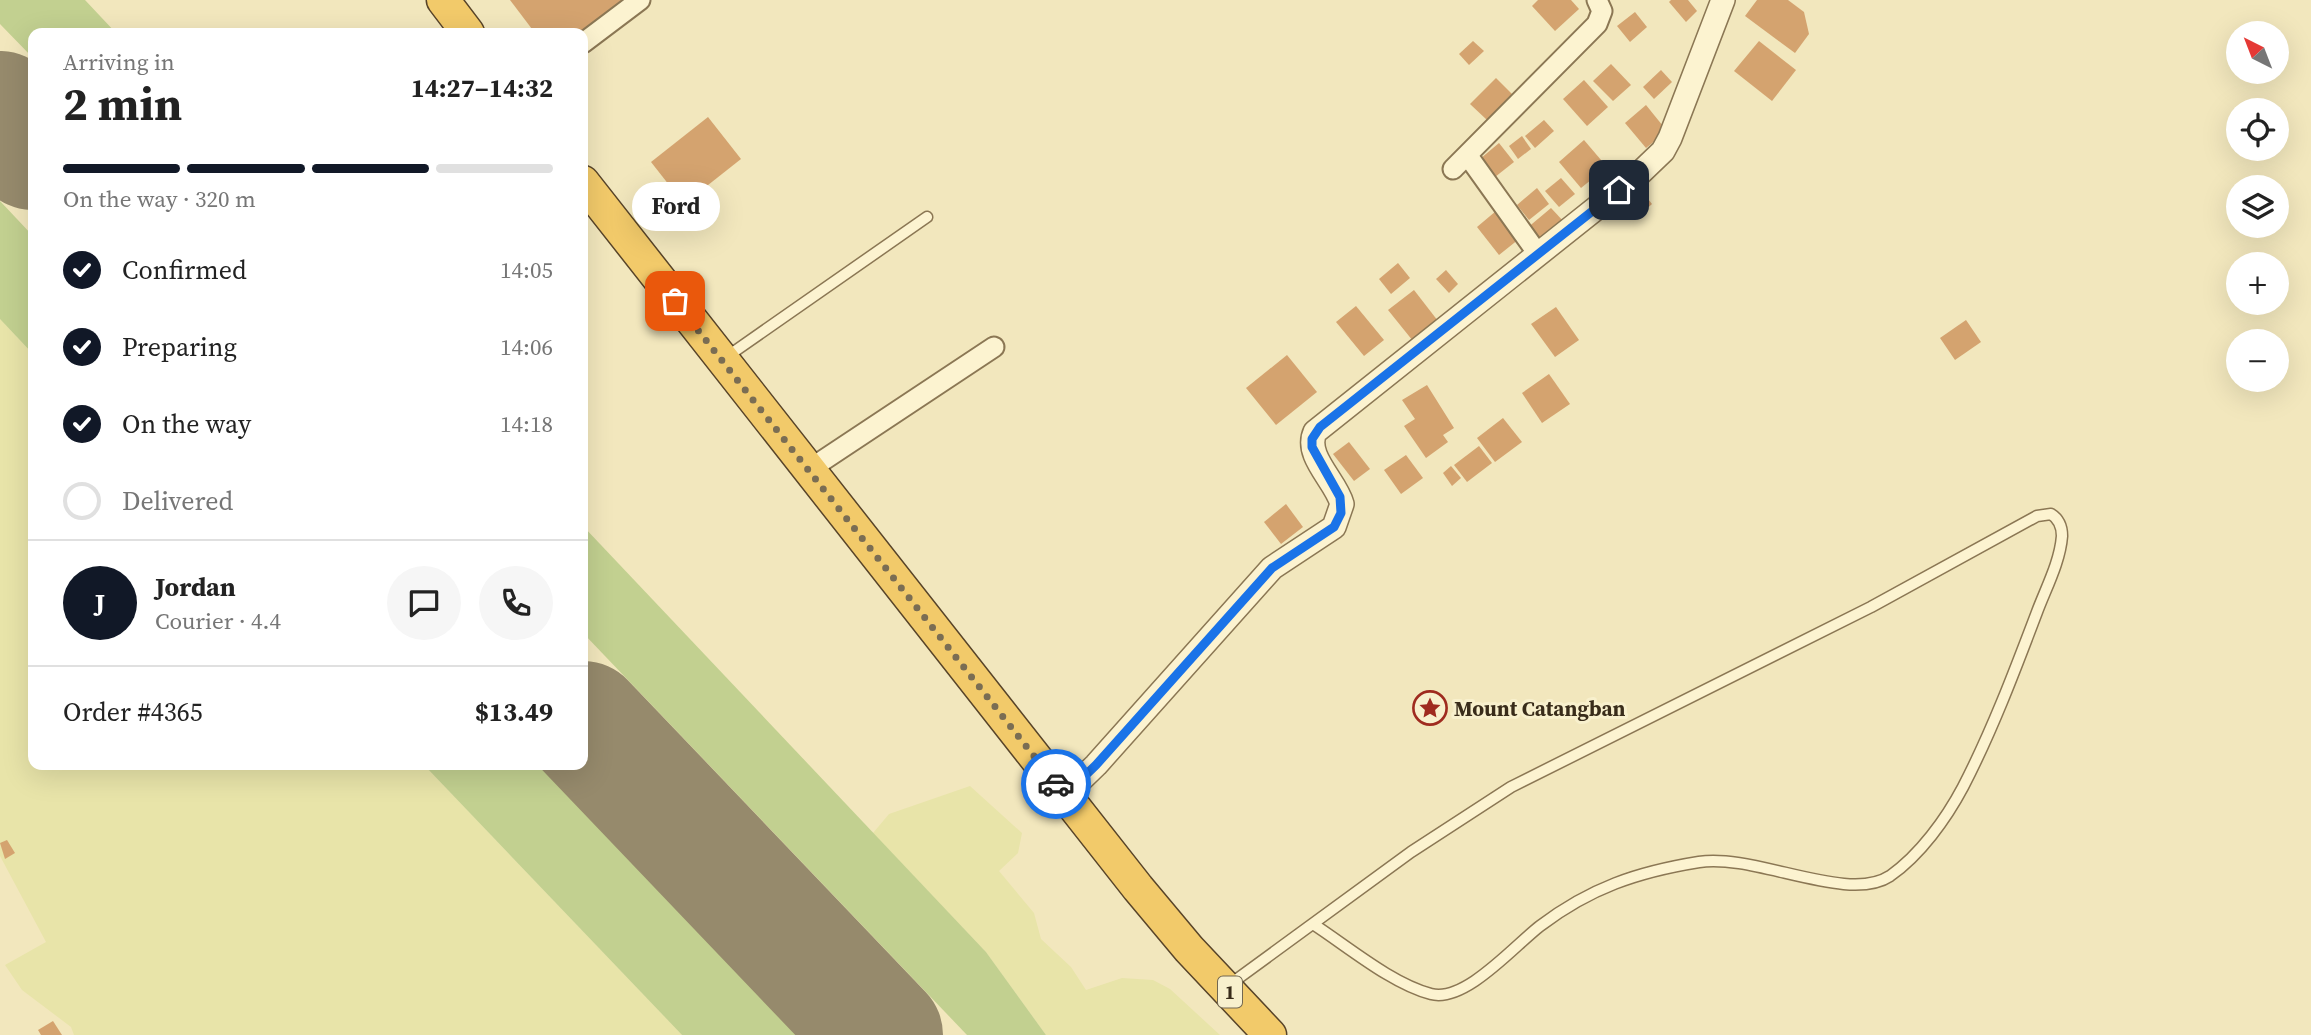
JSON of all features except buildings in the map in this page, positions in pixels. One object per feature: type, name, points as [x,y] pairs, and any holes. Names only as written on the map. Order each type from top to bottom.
[{"type":"highway","points":[[443,0],[464,28]]},
{"type":"highway","name":"1","points":[[588,188],[807,471],[1181,939],[1270,1035]]},
{"type":"street","points":[[588,39],[640,0]]},
{"type":"street","points":[[1538,254],[1460,163],[1597,24],[1602,11],[1597,0]]},
{"type":"street","points":[[1065,795],[1096,765],[1272,568],[1334,527],[1342,504],[1335,485],[1314,453],[1312,439],[1315,432],[1639,174],[1663,151],[1723,0]]},
{"type":"street","points":[[807,471],[994,346]]},
{"type":"lane","points":[[722,361],[927,217]]},
{"type":"lane","points":[[1226,987],[1411,852],[1511,786],[1871,607],[2036,516],[2051,514],[2059,521],[2062,536],[2057,559],[2012,677],[1963,787],[1940,824],[1914,854],[1889,876],[1872,884],[1851,886],[1743,862],[1708,860],[1653,869],[1598,888],[1540,926],[1477,979],[1446,995],[1432,994],[1408,985],[1313,924]]},
{"type":"shaded area","points":[[0,319],[28,349],[28,770],[429,770],[682,1035],[74,1035],[71,1027],[22,990],[5,965],[46,942],[0,856]]},
{"type":"shaded area","points":[[970,786],[1022,833],[1018,853],[999,871],[1034,913],[1041,939],[1071,967],[1086,990],[1122,978],[1153,980],[1170,989],[1220,1035],[1046,1035],[986,952],[873,833],[889,814]]},
{"type":"green space","points":[[0,0],[85,0],[111,28],[28,28],[28,53],[0,24]]},
{"type":"green space","points":[[0,201],[28,231],[28,349],[0,319]]},
{"type":"green space","points":[[588,531],[986,952],[1046,1035],[967,1035],[588,638]]},
{"type":"green space","points":[[429,770],[544,770],[798,1035],[682,1035]]},
{"type":"runway","points":[[0,113],[28,143]]},
{"type":"runway","points":[[588,728],[881,1035]]},
{"type":"way so far","points":[[675,301],[1056,784]]},
{"type":"place","name":"Ford","points":[[675,301]]},
{"type":"place","name":"Mount Catangban","points":[[1430,708]]},
{"type":"route","points":[[1056,784],[1065,795],[1096,765],[1272,568],[1334,527],[1342,504],[1335,485],[1314,453],[1312,439],[1315,432],[1619,190]]}]
